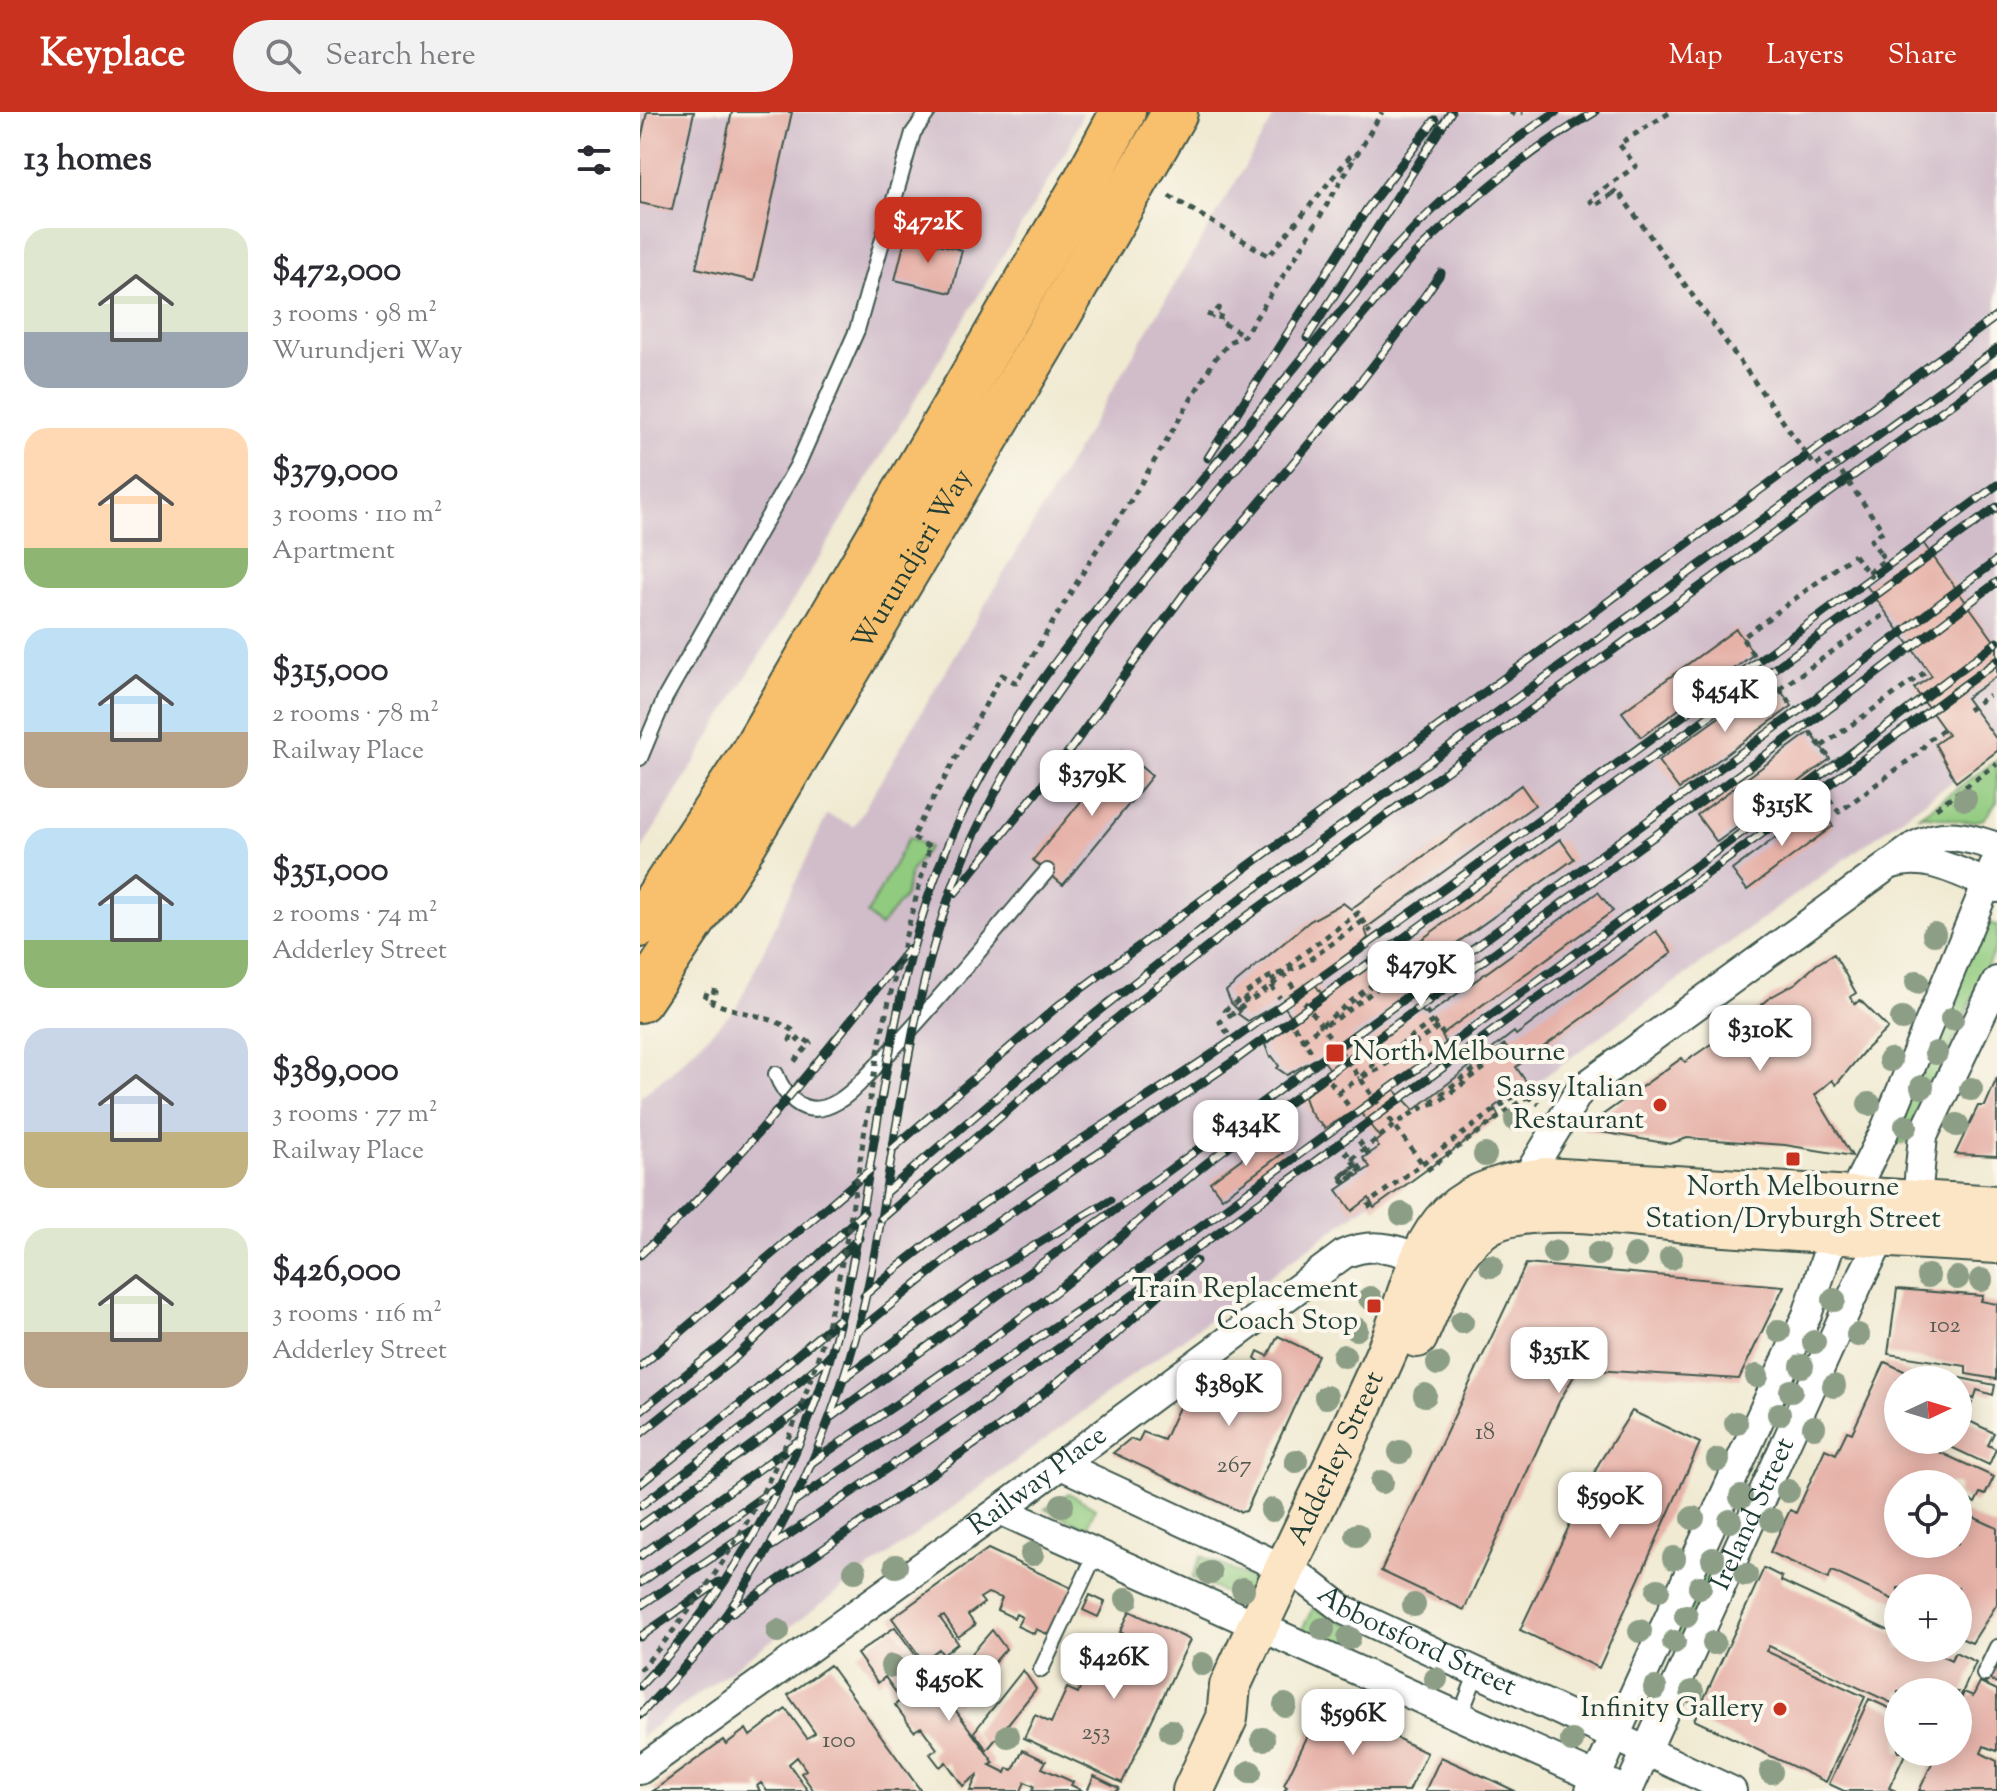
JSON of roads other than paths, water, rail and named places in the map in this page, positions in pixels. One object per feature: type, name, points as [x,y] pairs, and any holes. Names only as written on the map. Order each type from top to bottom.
[{"type":"highway","name":"Wurundjeri Way","points":[[640,925],[752,754],[1123,112]]},
{"type":"highway","name":"Wurundjeri Way","points":[[640,1000],[746,841],[1041,346],[1175,112]]},
{"type":"street","points":[[1525,1180],[1580,1090],[1915,846],[1937,836],[1960,836],[1997,847]]},
{"type":"street","points":[[1851,1198],[1884,1132],[1993,877],[1930,862],[1909,860],[1891,864]]},
{"type":"street","points":[[1917,1199],[1923,1136],[1994,997]]},
{"type":"street","points":[[1469,1219],[1498,1187],[1525,1180],[1575,1180],[1834,1233],[1997,1243]]},
{"type":"street","points":[[1469,1219],[1537,1212],[1851,1198],[1917,1199],[1997,1206]]},
{"type":"street","name":"Adderley Street","points":[[1193,1791],[1227,1718],[1251,1693],[1269,1631],[1435,1265],[1464,1245],[1469,1219]]},
{"type":"street","name":"Ireland Street","points":[[1627,1791],[1646,1750],[1667,1665],[1823,1322],[1834,1233]]},
{"type":"street","name":"Ireland Street","points":[[1823,1322],[1859,1282],[1882,1237]]},
{"type":"street","name":"Railway Place","points":[[640,1770],[1000,1510],[1344,1254],[1377,1246],[1435,1265]]},
{"type":"street","name":"Abbotsford Street","points":[[1061,1465],[1294,1574],[1344,1610],[1646,1750],[1699,1784],[1732,1791]]},
{"type":"street","name":"Abbotsford Street","points":[[1000,1510],[1460,1716],[1594,1784],[1627,1791]]},
{"type":"street","name":"Ireland Street","points":[[1594,1784],[1617,1736],[1667,1665]]},
{"type":"lane","points":[[640,758],[665,698],[797,466],[851,344],[913,133],[928,112]]},
{"type":"lane","points":[[777,1077],[784,1092],[804,1108],[820,1108],[841,1099],[937,1003],[1047,871]]},
{"type":"lane","points":[[1041,1670],[1096,1553]]},
{"type":"lane","points":[[1984,1674],[1997,1647]]},
{"type":"lane","points":[[1460,1716],[1477,1672]]},
{"type":"railway","points":[[1307,338],[1451,112]]},
{"type":"railway","points":[[640,1686],[676,1646],[739,1558],[791,1463],[811,1412],[843,1309],[885,1075],[910,960],[926,903],[947,847],[990,761],[1070,643],[1374,271],[1459,185],[1556,112]]},
{"type":"railway","points":[[640,1715],[700,1649],[766,1553],[791,1507],[832,1412],[862,1312],[873,1262],[929,961],[961,865],[983,815],[1009,768],[1036,724],[1097,639],[1415,254],[1500,177],[1595,112]]},
{"type":"railway","points":[[1208,458],[1367,209],[1435,120]]},
{"type":"railway","points":[[955,893],[1061,762],[1192,583],[1352,393],[1441,273]]},
{"type":"railway","points":[[891,1150],[1059,1005],[1997,316]]},
{"type":"railway","points":[[885,1193],[1082,1024],[1239,900],[1997,349]]},
{"type":"railway","points":[[880,1220],[1093,1037],[1246,917],[1997,371]]},
{"type":"railway","points":[[864,1296],[953,1225],[1190,1069],[1333,969],[1997,485]]},
{"type":"railway","points":[[857,1332],[971,1240],[1234,1061],[1997,507]]},
{"type":"railway","points":[[831,1417],[1812,701],[1997,560]]},
{"type":"railway","points":[[810,1464],[1029,1312],[1221,1152],[1856,689],[1997,582]]},
{"type":"railway","points":[[793,1503],[1161,1255],[1847,756],[1997,642]]},
{"type":"railway","points":[[1110,1312],[1997,661]]},
{"type":"railway","points":[[640,1255],[747,1146],[909,949]]},
{"type":"railway","points":[[640,1367],[871,1169]]},
{"type":"railway","points":[[844,1378],[994,1270],[1110,1200]]},
{"type":"railway","points":[[640,1411],[725,1343],[864,1212]]},
{"type":"railway","points":[[640,1434],[736,1357],[859,1238]]},
{"type":"railway","points":[[731,1613],[1018,1414],[1115,1335],[1196,1261]]},
{"type":"railway","points":[[772,1546],[966,1415],[1120,1304]]},
{"type":"railway","points":[[640,1484],[840,1318]]},
{"type":"railway","points":[[640,1506],[830,1356]]},
{"type":"railway","points":[[640,1526],[818,1397]]},
{"type":"railway","points":[[640,1556],[798,1441]]},
{"type":"railway","points":[[640,1583],[778,1486]]},
{"type":"railway","points":[[640,1606],[753,1530]]},
{"type":"railway","points":[[640,1637],[719,1582]]},
{"type":"place","name":"North Melbourne","points":[[1335,1053]]},
{"type":"place","name":"Sassy Italian Restaurant","points":[[1660,1105]]},
{"type":"place","name":"North Melbourne Station/Dryburgh Street","points":[[1793,1159]]},
{"type":"place","name":"Train Replacement Coach Stop","points":[[1374,1306]]},
{"type":"place","name":"Infinity Gallery","points":[[1780,1709]]}]
